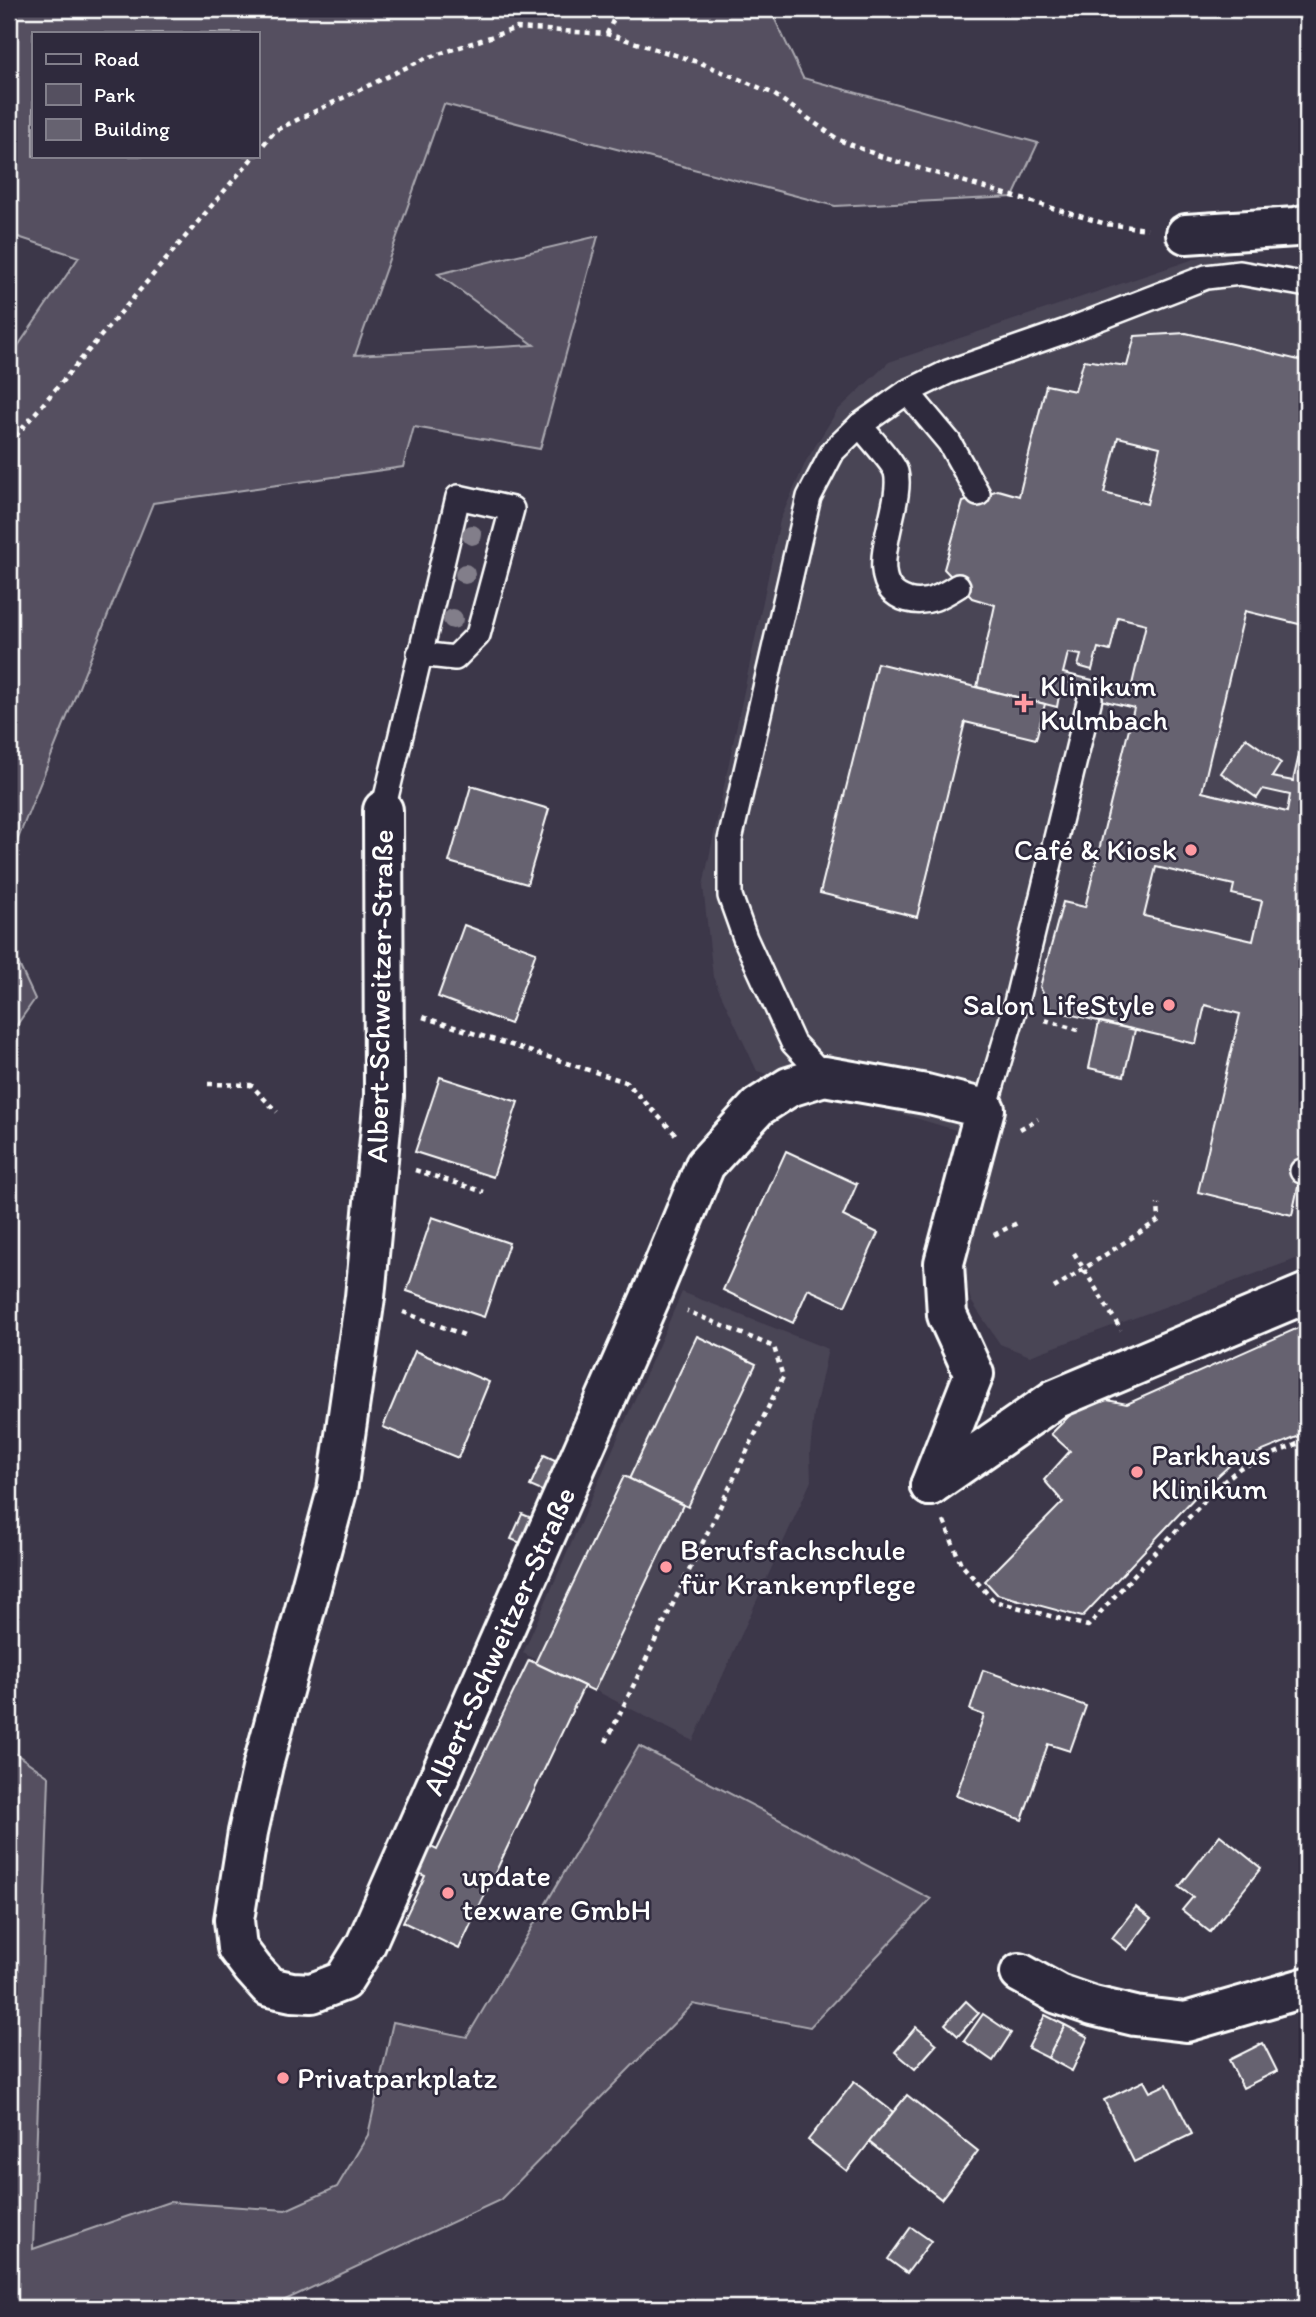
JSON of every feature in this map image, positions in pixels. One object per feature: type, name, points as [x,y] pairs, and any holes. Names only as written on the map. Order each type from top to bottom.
[{"type":"street","points":[[1186,234],[1307,224]]},
{"type":"street","name":"Albert-Schweitzer-Straße","points":[[383,810],[384,1096],[365,1297],[337,1491],[263,1765],[248,1832],[234,1920],[237,1948],[269,1987],[292,1993],[312,1993],[343,1981],[366,1944],[651,1296],[705,1165],[758,1107],[789,1087],[824,1076],[926,1094],[985,1109]]},
{"type":"street","points":[[930,1486],[974,1374],[947,1315],[944,1263],[985,1109]]},
{"type":"street","points":[[930,1486],[1055,1399],[1307,1293]]},
{"type":"street","points":[[1020,1973],[1058,1994],[1094,2007],[1135,2016],[1186,2022],[1307,1987]]},
{"type":"lane","points":[[824,1076],[793,1043],[745,938],[730,896],[730,840],[809,497],[833,451],[860,425],[906,392],[948,372],[1066,331],[1206,277],[1240,273],[1307,285]]},
{"type":"lane","points":[[906,392],[949,442],[978,494]]},
{"type":"lane","points":[[860,425],[896,470],[897,490],[883,561],[885,579],[899,597],[921,603],[943,596],[958,586]]},
{"type":"lane","points":[[383,810],[419,654],[458,497],[512,509],[478,635],[455,658],[419,654]]},
{"type":"lane","points":[[985,1109],[1014,1011],[1090,698]]},
{"type":"path","points":[[607,34],[618,9]]},
{"type":"path","points":[[259,150],[276,130],[424,59],[517,29],[607,34],[701,63],[772,93],[839,140],[885,158],[1106,224],[1186,234]]},
{"type":"path","points":[[9,444],[253,158]]},
{"type":"path","points":[[385,1013],[422,1017],[626,1082],[705,1165]]},
{"type":"path","points":[[208,1084],[251,1085],[277,1112]]},
{"type":"path","points":[[379,1158],[484,1192]]},
{"type":"path","points":[[1054,1288],[1159,1220],[1158,1203]]},
{"type":"path","points":[[1074,1253],[1141,1364]]},
{"type":"path","points":[[606,1742],[783,1377],[774,1347],[651,1296]]},
{"type":"path","points":[[365,1297],[464,1335]]},
{"type":"path","points":[[930,1486],[961,1564],[994,1601],[1088,1626],[1222,1483],[1240,1468],[1307,1440]]},
{"type":"shaded area","name":"Klinikum Kulmbach","points":[[1212,253],[1307,271],[1307,1255],[1030,1356],[1000,1344],[971,1301],[957,1249],[959,1131],[757,1071],[713,977],[703,886],[780,520],[806,461],[837,411],[889,362]]},
{"type":"shaded area","name":"Berufsfachschule für Krankenpflege","points":[[682,1292],[828,1349],[814,1413],[810,1452],[811,1481],[693,1741],[523,1653]]},
{"type":"green space","points":[[9,9],[770,9],[803,78],[1038,143],[1013,197],[835,206],[444,104],[355,355],[534,345],[438,274],[598,236],[540,449],[414,427],[403,467],[153,503],[9,861],[9,359],[79,257],[9,234]]},
{"type":"green space","points":[[9,943],[35,999],[9,1036]]},
{"type":"green space","points":[[639,1746],[931,1899],[810,2027],[693,2004],[500,2200],[268,2308],[9,2308],[9,1749],[49,1777],[33,2249],[169,2202],[286,2210],[337,2187],[368,2135],[393,2022],[467,2037]]},
{"type":"building","points":[[1186,333],[1307,362],[1307,626],[1245,611],[1202,792],[1287,812],[1290,795],[1263,789],[1257,798],[1221,773],[1246,738],[1281,763],[1272,777],[1293,781],[1307,720],[1307,1145],[1292,1215],[1198,1192],[1240,1014],[1205,1005],[1196,1044],[1051,1010],[1040,987],[1063,902],[1085,907],[1134,708],[1060,690],[1057,707],[977,687],[995,605],[972,598],[944,569],[963,502],[998,490],[1019,496],[1046,385],[1075,391],[1084,360],[1127,366],[1135,336]],"holes":[[[1118,437],[1160,447],[1147,504],[1104,493]],[[1118,617],[1146,624],[1131,689],[1063,673],[1068,653],[1081,655],[1078,666],[1092,670],[1098,648],[1110,651]],[[1156,867],[1234,885],[1232,894],[1262,901],[1253,941],[1144,916]]]},
{"type":"building","points":[[877,663],[1045,704],[1036,739],[965,722],[917,917],[820,893]]},
{"type":"building","points":[[471,786],[549,809],[527,884],[449,862]]},
{"type":"building","points":[[464,925],[536,952],[510,1024],[438,997]]},
{"type":"building","points":[[1099,1022],[1135,1030],[1124,1076],[1089,1068]]},
{"type":"building","points":[[440,1077],[518,1102],[493,1177],[415,1152]]},
{"type":"building","points":[[786,1151],[857,1184],[843,1216],[878,1233],[845,1306],[808,1289],[793,1323],[723,1290]]},
{"type":"building","points":[[432,1217],[509,1243],[484,1317],[407,1291]]},
{"type":"building","name":"Parkhaus Klinikum","points":[[1307,1324],[1307,1433],[1231,1464],[1197,1495],[1082,1617],[997,1594],[985,1581],[1063,1502],[1044,1480],[1070,1451],[1051,1434],[1069,1416],[1089,1402],[1107,1400],[1127,1404]]},
{"type":"building","points":[[697,1336],[756,1364],[688,1507],[629,1479]]},
{"type":"building","points":[[415,1351],[489,1382],[458,1458],[383,1427]]},
{"type":"building","points":[[544,1455],[557,1461],[544,1492],[530,1486]]},
{"type":"building","points":[[624,1476],[683,1505],[594,1691],[535,1663]]},
{"type":"building","points":[[522,1514],[534,1519],[523,1544],[511,1539]]},
{"type":"building","points":[[529,1660],[584,1686],[459,1949],[403,1922],[425,1876],[414,1871],[427,1845],[437,1850]]},
{"type":"building","points":[[983,1670],[1086,1706],[1070,1751],[1048,1744],[1022,1820],[956,1796],[984,1715],[970,1710]]},
{"type":"building","points":[[1220,1835],[1261,1868],[1210,1932],[1182,1910],[1193,1897],[1179,1887]]},
{"type":"building","points":[[1136,1907],[1151,1919],[1127,1950],[1112,1938]]},
{"type":"building","points":[[966,2001],[979,2013],[958,2036],[945,2024]]},
{"type":"building","points":[[983,2014],[1011,2033],[993,2061],[964,2041]]},
{"type":"building","points":[[1045,2015],[1065,2025],[1048,2058],[1028,2048]]},
{"type":"building","points":[[1065,2025],[1088,2037],[1072,2071],[1048,2058]]},
{"type":"building","points":[[916,2027],[937,2044],[915,2069],[895,2052]]},
{"type":"building","points":[[1263,2043],[1277,2071],[1243,2088],[1229,2060]]},
{"type":"building","points":[[1307,2048],[1307,2068],[1299,2052]]},
{"type":"building","points":[[1144,2081],[1150,2092],[1167,2084],[1192,2134],[1134,2162],[1104,2100]]},
{"type":"building","points":[[854,2082],[893,2112],[847,2171],[808,2140]]},
{"type":"building","points":[[907,2095],[978,2151],[941,2199],[869,2142]]},
{"type":"building","points":[[911,2227],[931,2241],[907,2273],[888,2259]]},
{"type":"place","name":"Klinikum Kulmbach","points":[[1024,703]]},
{"type":"place","name":"Café & Kiosk","points":[[1191,850]]},
{"type":"place","name":"Salon LifeStyle","points":[[1169,1005]]},
{"type":"place","name":"Parkhaus Klinikum","points":[[1137,1472]]},
{"type":"place","name":"Berufsfachschule für Krankenpflege","points":[[666,1567]]},
{"type":"place","name":"update texware GmbH","points":[[448,1893]]},
{"type":"place","name":"Privatparkplatz","points":[[283,2078]]}]
